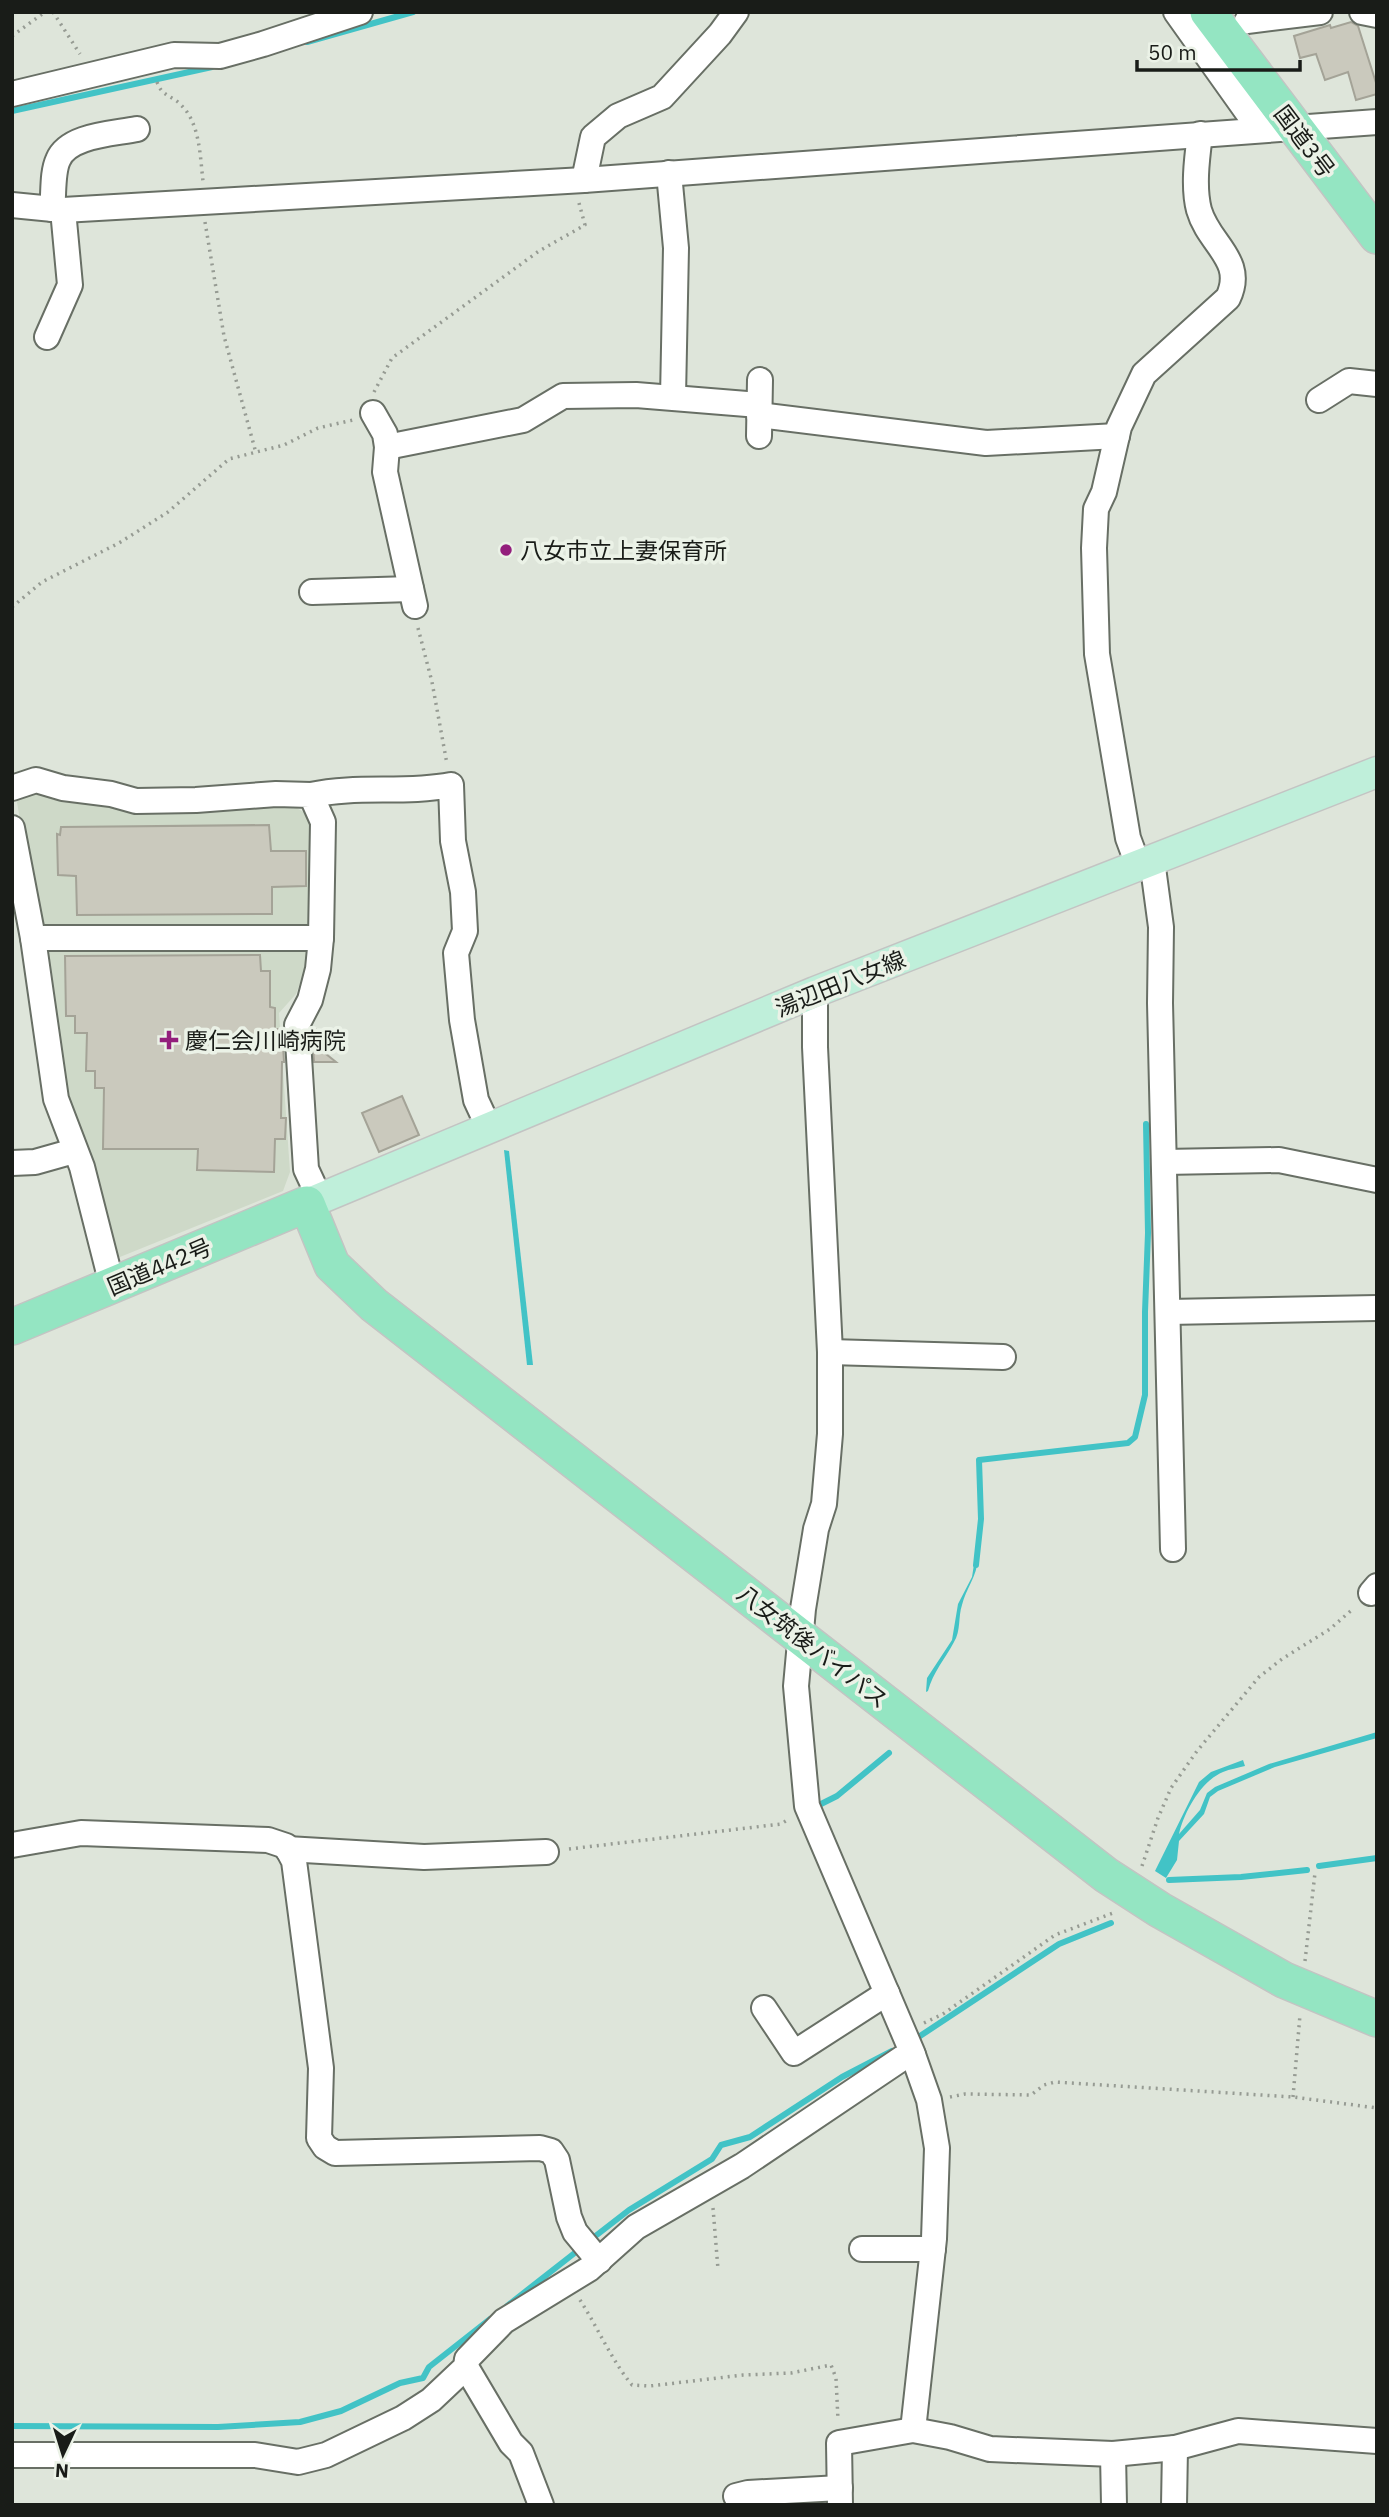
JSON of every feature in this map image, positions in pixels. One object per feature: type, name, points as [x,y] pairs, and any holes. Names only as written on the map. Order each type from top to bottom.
[{"type":"highway","name":"国道3号","points":[[1208,12],[1377,236]]},
{"type":"highway","name":"国道442号","points":[[12,1327],[313,1202]]},
{"type":"highway","name":"八女筑後バイパス","points":[[313,1202],[332,1265],[374,1305],[1105,1875],[1160,1910],[1284,1980],[1377,2020]]},
{"type":"main road","name":"湯辺田八女線","points":[[313,1202],[815,992],[1377,772]]},
{"type":"street","points":[[12,94],[174,55],[220,56],[360,12]]},
{"type":"street","points":[[578,180],[593,137],[618,116],[662,97],[720,34],[736,12]]},
{"type":"street","points":[[1176,12],[1260,130]]},
{"type":"street","points":[[1247,21],[1320,12]]},
{"type":"street","points":[[1362,12],[1377,15]]},
{"type":"street","points":[[12,205],[57,210],[204,203],[578,180],[1377,122]]},
{"type":"street","points":[[47,337],[70,285],[57,210],[57,161],[66,147],[137,129]]},
{"type":"street","points":[[1173,1549],[1160,1003],[1161,927],[1145,863],[1128,838],[1097,654],[1094,548],[1096,509],[1104,492],[1117,436],[1144,374],[1228,298],[1234,285],[1232,267],[1199,210],[1197,157],[1200,134]]},
{"type":"street","points":[[669,173],[676,248],[673,397]]},
{"type":"street","points":[[759,419],[760,380]]},
{"type":"street","points":[[1320,400],[1349,381],[1377,384]]},
{"type":"street","points":[[387,447],[523,420],[563,396],[673,397],[759,419],[986,443],[1117,436]]},
{"type":"street","points":[[312,592],[413,597],[385,472],[385,434],[373,413]]},
{"type":"street","points":[[12,788],[36,780],[63,788],[111,794],[136,801],[276,794],[311,795],[334,790],[429,789],[451,785],[453,841],[463,892],[465,931],[456,953],[462,1020],[475,1100],[489,1128]]},
{"type":"street","points":[[311,795],[323,822],[321,938],[318,969],[310,1000],[297,1025],[306,1169],[313,1202]]},
{"type":"street","points":[[12,828],[33,938],[56,1099],[82,1167],[112,1285]]},
{"type":"street","points":[[33,938],[321,938]]},
{"type":"street","points":[[815,992],[815,1047],[830,1352],[830,1434],[824,1504],[816,1528],[800,1636],[796,1686],[807,1806],[909,2044],[929,2100],[937,2148],[933,2249],[914,2430]]},
{"type":"street","points":[[12,1163],[35,1162],[74,1151]]},
{"type":"street","points":[[1164,1162],[1279,1160],[1377,1180]]},
{"type":"street","points":[[1168,1312],[1377,1308]]},
{"type":"street","points":[[830,1352],[1003,1357]]},
{"type":"street","points":[[12,1845],[82,1833],[268,1840],[286,1846],[294,1861],[321,2068],[319,2138],[324,2147],[335,2153],[540,2148],[551,2151],[557,2160],[569,2217],[575,2232],[599,2261]]},
{"type":"street","points":[[287,1849],[424,1857],[546,1852]]},
{"type":"street","points":[[764,2008],[794,2053],[887,1993]]},
{"type":"street","points":[[541,2505],[521,2453],[511,2443],[466,2367],[467,2359],[504,2321],[569,2283],[599,2261],[636,2227],[742,2166],[901,2059],[909,2044]]},
{"type":"street","points":[[862,2249],[933,2249]]},
{"type":"street","points":[[12,2455],[255,2455],[298,2462],[326,2455],[403,2418],[431,2400],[466,2367]]},
{"type":"street","points":[[737,2496],[748,2493],[840,2496],[839,2443],[914,2430],[990,2449],[1114,2454],[1175,2448],[1238,2431],[1377,2441]]},
{"type":"street","points":[[1174,2505],[1175,2448]]},
{"type":"street","points":[[1114,2454],[1114,2505]]},
{"type":"path","points":[[12,36],[45,12]]},
{"type":"path","points":[[53,12],[93,74]]},
{"type":"path","points":[[150,61],[160,91],[181,103],[193,122],[199,148],[204,203],[224,336],[256,453]]},
{"type":"path","points":[[12,607],[42,582],[119,543],[168,512],[229,459],[284,445],[318,428],[373,413],[373,393],[392,358],[540,251],[585,225],[578,180]]},
{"type":"path","points":[[413,597],[414,613],[432,682],[451,785]]},
{"type":"path","points":[[1140,1873],[1171,1788],[1197,1751],[1259,1677],[1330,1629],[1374,1589]]},
{"type":"path","points":[[546,1852],[781,1824],[807,1806]]},
{"type":"path","points":[[1305,1967],[1315,1873]]},
{"type":"path","points":[[909,2044],[943,2014],[1055,1935],[1118,1911]]},
{"type":"path","points":[[1293,2097],[1300,2011]]},
{"type":"path","points":[[929,2100],[965,2094],[1031,2095],[1044,2085],[1055,2082],[1293,2097],[1377,2108]]},
{"type":"path","points":[[710,2184],[718,2269]]},
{"type":"path","points":[[569,2283],[604,2338],[620,2370],[632,2385],[650,2386],[743,2375],[791,2374],[831,2365],[836,2378],[839,2443]]},
{"type":"shaded area","name":"慶仁会川崎病院","points":[[29,792],[284,801],[309,815],[313,825],[307,964],[296,994],[279,1013],[290,1172],[283,1191],[115,1259],[87,1145],[67,1105],[16,796]]},
{"type":"water","points":[[504,1150],[509,1151],[533,1365],[527,1365]]},
{"type":"water","points":[[975,1558],[978,1558],[977,1565],[962,1605],[956,1638],[926,1692],[927,1678],[952,1640],[958,1604],[972,1577]]},
{"type":"water","points":[[1377,1732],[1377,1738],[1275,1767],[1218,1791],[1210,1797],[1204,1814],[1179,1841],[1177,1860],[1166,1878],[1155,1871],[1199,1782],[1211,1772],[1243,1760],[1245,1766],[1223,1772],[1208,1782],[1189,1807],[1179,1834],[1200,1810],[1207,1793],[1215,1787],[1269,1764]]},
{"type":"building","points":[[1351,22],[1358,26],[1377,86],[1377,94],[1356,100],[1348,72],[1325,80],[1316,54],[1300,58],[1294,36]]},
{"type":"building","points":[[269,825],[271,851],[306,851],[306,886],[272,887],[272,914],[77,915],[76,876],[58,875],[57,834],[60,835],[61,827]]},
{"type":"building","points":[[260,955],[261,971],[270,971],[270,1007],[275,1008],[275,1029],[282,1029],[284,1062],[281,1118],[286,1118],[285,1139],[275,1139],[274,1172],[197,1170],[198,1149],[103,1149],[104,1088],[95,1088],[95,1071],[86,1071],[87,1033],[75,1033],[75,1016],[66,1016],[65,956]]},
{"type":"building","points":[[312,1029],[316,1029],[316,1046],[336,1062],[314,1062]]},
{"type":"building","points":[[402,1096],[419,1135],[379,1152],[362,1113]]},
{"type":"waterway","points":[[307,42],[413,12]]},
{"type":"waterway","points":[[12,111],[212,67]]},
{"type":"waterway","points":[[976,1565],[981,1519],[979,1460],[1128,1443],[1135,1437],[1145,1395],[1148,1233],[1146,1124]]},
{"type":"waterway","points":[[821,1804],[837,1796],[889,1753]]},
{"type":"waterway","points":[[1319,1866],[1377,1858]]},
{"type":"waterway","points":[[1169,1880],[1241,1877],[1307,1870]]},
{"type":"waterway","points":[[914,2040],[1059,1944],[1111,1923]]},
{"type":"waterway","points":[[589,2241],[629,2210],[712,2159],[721,2145],[750,2137],[842,2077],[892,2051]]},
{"type":"waterway","points":[[507,2306],[581,2248]]},
{"type":"waterway","points":[[12,2426],[218,2427],[300,2422],[341,2411],[400,2383],[423,2378],[429,2367],[490,2319]]},
{"type":"place","name":"八女市立上妻保育所","points":[[506,550]]},
{"type":"place","name":"慶仁会川崎病院","points":[[169,1040]]}]
